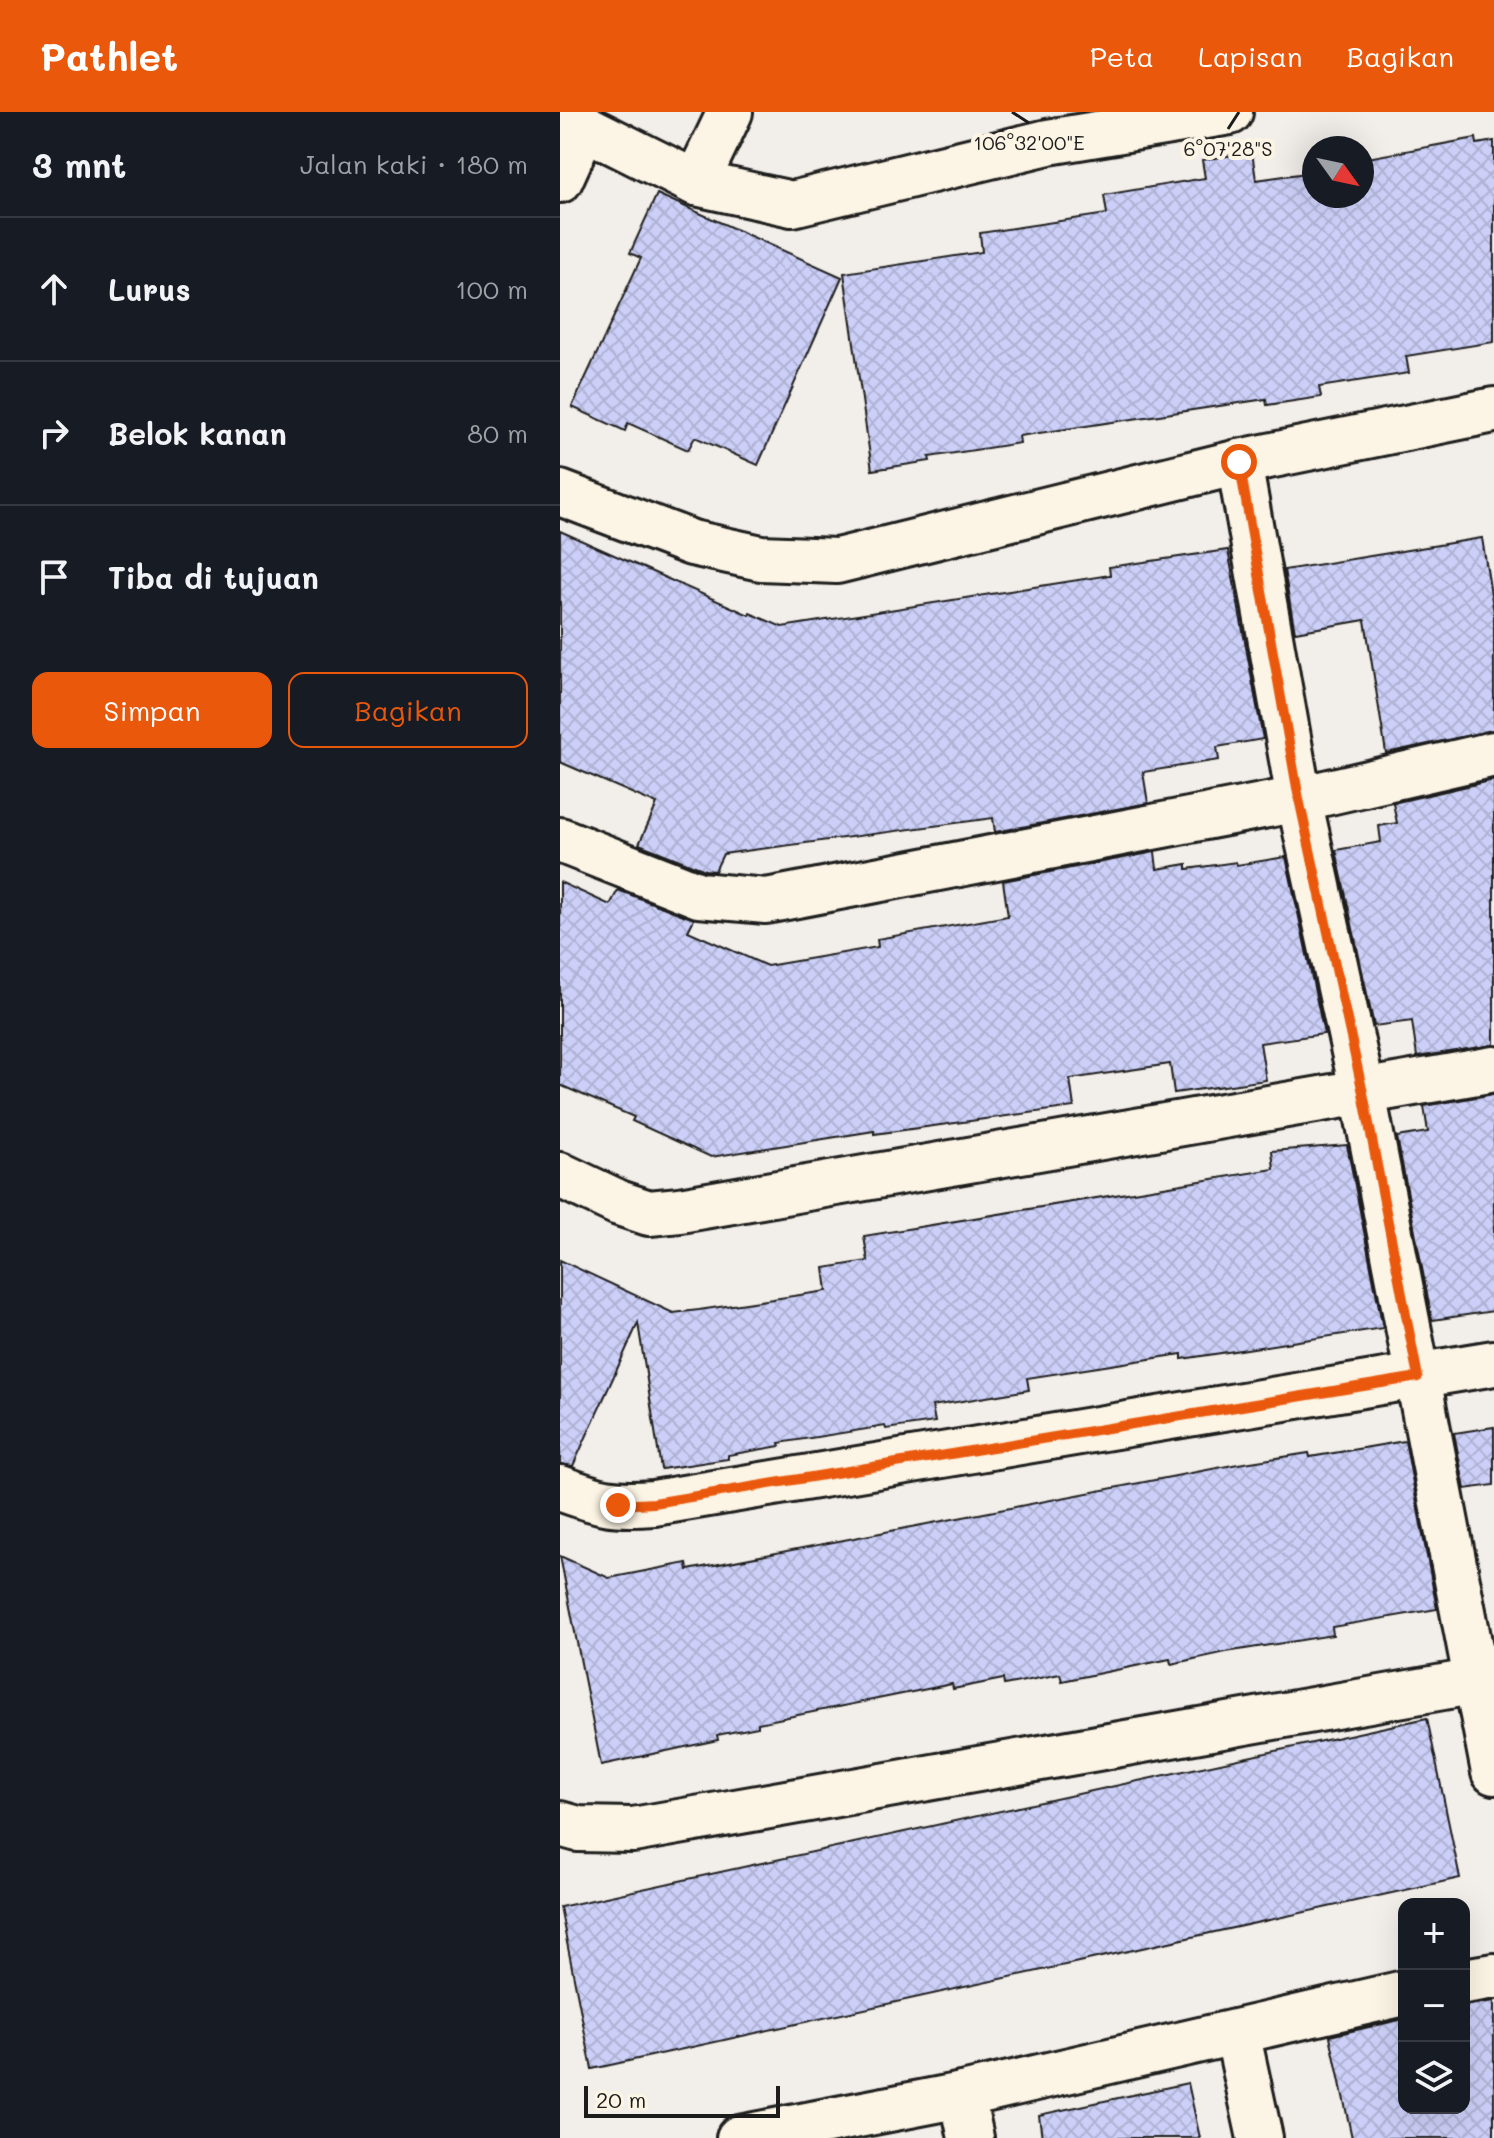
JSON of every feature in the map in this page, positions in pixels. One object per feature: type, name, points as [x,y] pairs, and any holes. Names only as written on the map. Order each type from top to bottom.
[{"type":"street","points":[[696,183],[730,112]]},
{"type":"street","points":[[560,180],[572,121],[696,183],[792,204],[1055,127],[1230,112]]},
{"type":"street","points":[[560,493],[692,543],[761,558],[837,561],[1239,462],[1494,410]]},
{"type":"street","points":[[1239,462],[1299,799],[1363,1093],[1418,1377],[1485,1680],[1494,1772]]},
{"type":"street","points":[[560,840],[699,895],[766,901],[1299,799],[1494,754]]},
{"type":"street","points":[[560,1175],[619,1203],[649,1213],[680,1210],[1494,1069]]},
{"type":"street","points":[[560,1488],[601,1503],[654,1503],[1494,1363]]},
{"type":"street","points":[[560,1824],[578,1829],[633,1830],[1485,1680]]},
{"type":"street","points":[[1470,1980],[1494,1976]]},
{"type":"street","points":[[739,2138],[962,2095],[1398,1994]]},
{"type":"street","points":[[1237,2032],[1260,2138]]},
{"type":"street","points":[[962,2095],[971,2138]]},
{"type":"building","points":[[1476,138],[1477,144],[1494,141],[1494,342],[1406,356],[1409,373],[1319,387],[1321,397],[1267,405],[1266,399],[1019,436],[1020,443],[929,457],[930,461],[872,470],[844,273],[982,252],[980,233],[1107,214],[1104,195],[1205,178],[1202,160],[1252,152],[1256,180],[1302,174],[1302,208],[1374,208],[1374,157]]},
{"type":"building","points":[[657,194],[842,277],[758,465],[695,437],[688,450],[628,423],[625,431],[572,407],[641,258],[630,253]]},
{"type":"building","points":[[560,531],[782,627],[1110,575],[1109,567],[1228,550],[1263,739],[1217,747],[1219,760],[1143,772],[1148,803],[995,832],[993,818],[723,854],[715,871],[705,870],[639,844],[657,804],[560,762]]},
{"type":"building","points":[[1482,538],[1494,613],[1494,730],[1386,753],[1365,620],[1295,632],[1284,570]]},
{"type":"building","points":[[1494,780],[1494,1045],[1417,1057],[1412,1021],[1374,1026],[1336,850],[1381,842],[1379,826],[1397,823],[1393,803]]},
{"type":"building","points":[[1155,852],[1157,869],[1187,864],[1187,869],[1236,862],[1237,865],[1286,857],[1324,1034],[1260,1043],[1266,1080],[1174,1093],[1170,1064],[1070,1079],[1074,1107],[874,1134],[874,1131],[711,1157],[632,1121],[634,1117],[560,1085],[560,882],[610,905],[618,890],[694,919],[688,931],[767,966],[878,947],[877,939],[1008,916],[1003,881]]},
{"type":"building","points":[[1494,1094],[1494,1311],[1432,1320],[1397,1137],[1428,1132],[1424,1106]]},
{"type":"building","points":[[1347,1145],[1383,1328],[1182,1359],[1182,1354],[1027,1378],[1029,1390],[932,1406],[935,1422],[886,1429],[885,1426],[779,1443],[780,1446],[728,1455],[728,1459],[661,1469],[638,1323],[573,1466],[560,1464],[560,1260],[673,1313],[699,1310],[827,1291],[824,1268],[868,1261],[864,1236],[1274,1169],[1272,1151]]},
{"type":"building","points":[[1494,1427],[1494,1485],[1465,1489],[1454,1433]]},
{"type":"building","points":[[1405,1441],[1437,1609],[1332,1627],[1333,1635],[1171,1664],[1170,1659],[1062,1681],[1060,1674],[1004,1685],[1003,1679],[953,1689],[952,1684],[758,1723],[758,1727],[717,1735],[718,1740],[601,1765],[560,1556],[609,1578],[687,1563],[688,1570],[1238,1464],[1309,1453],[1310,1457]]},
{"type":"building","points":[[1427,1718],[1460,1878],[592,2069],[560,1907]]},
{"type":"building","points":[[1494,2001],[1494,2138],[1352,2138],[1330,2036],[1398,2020],[1398,2114],[1470,2114],[1470,2005]]},
{"type":"building","points":[[1188,2083],[1200,2138],[1042,2138],[1039,2115]]},
{"type":"route","points":[[618,1505],[654,1503],[1418,1377],[1363,1093],[1299,799],[1239,462]]}]
